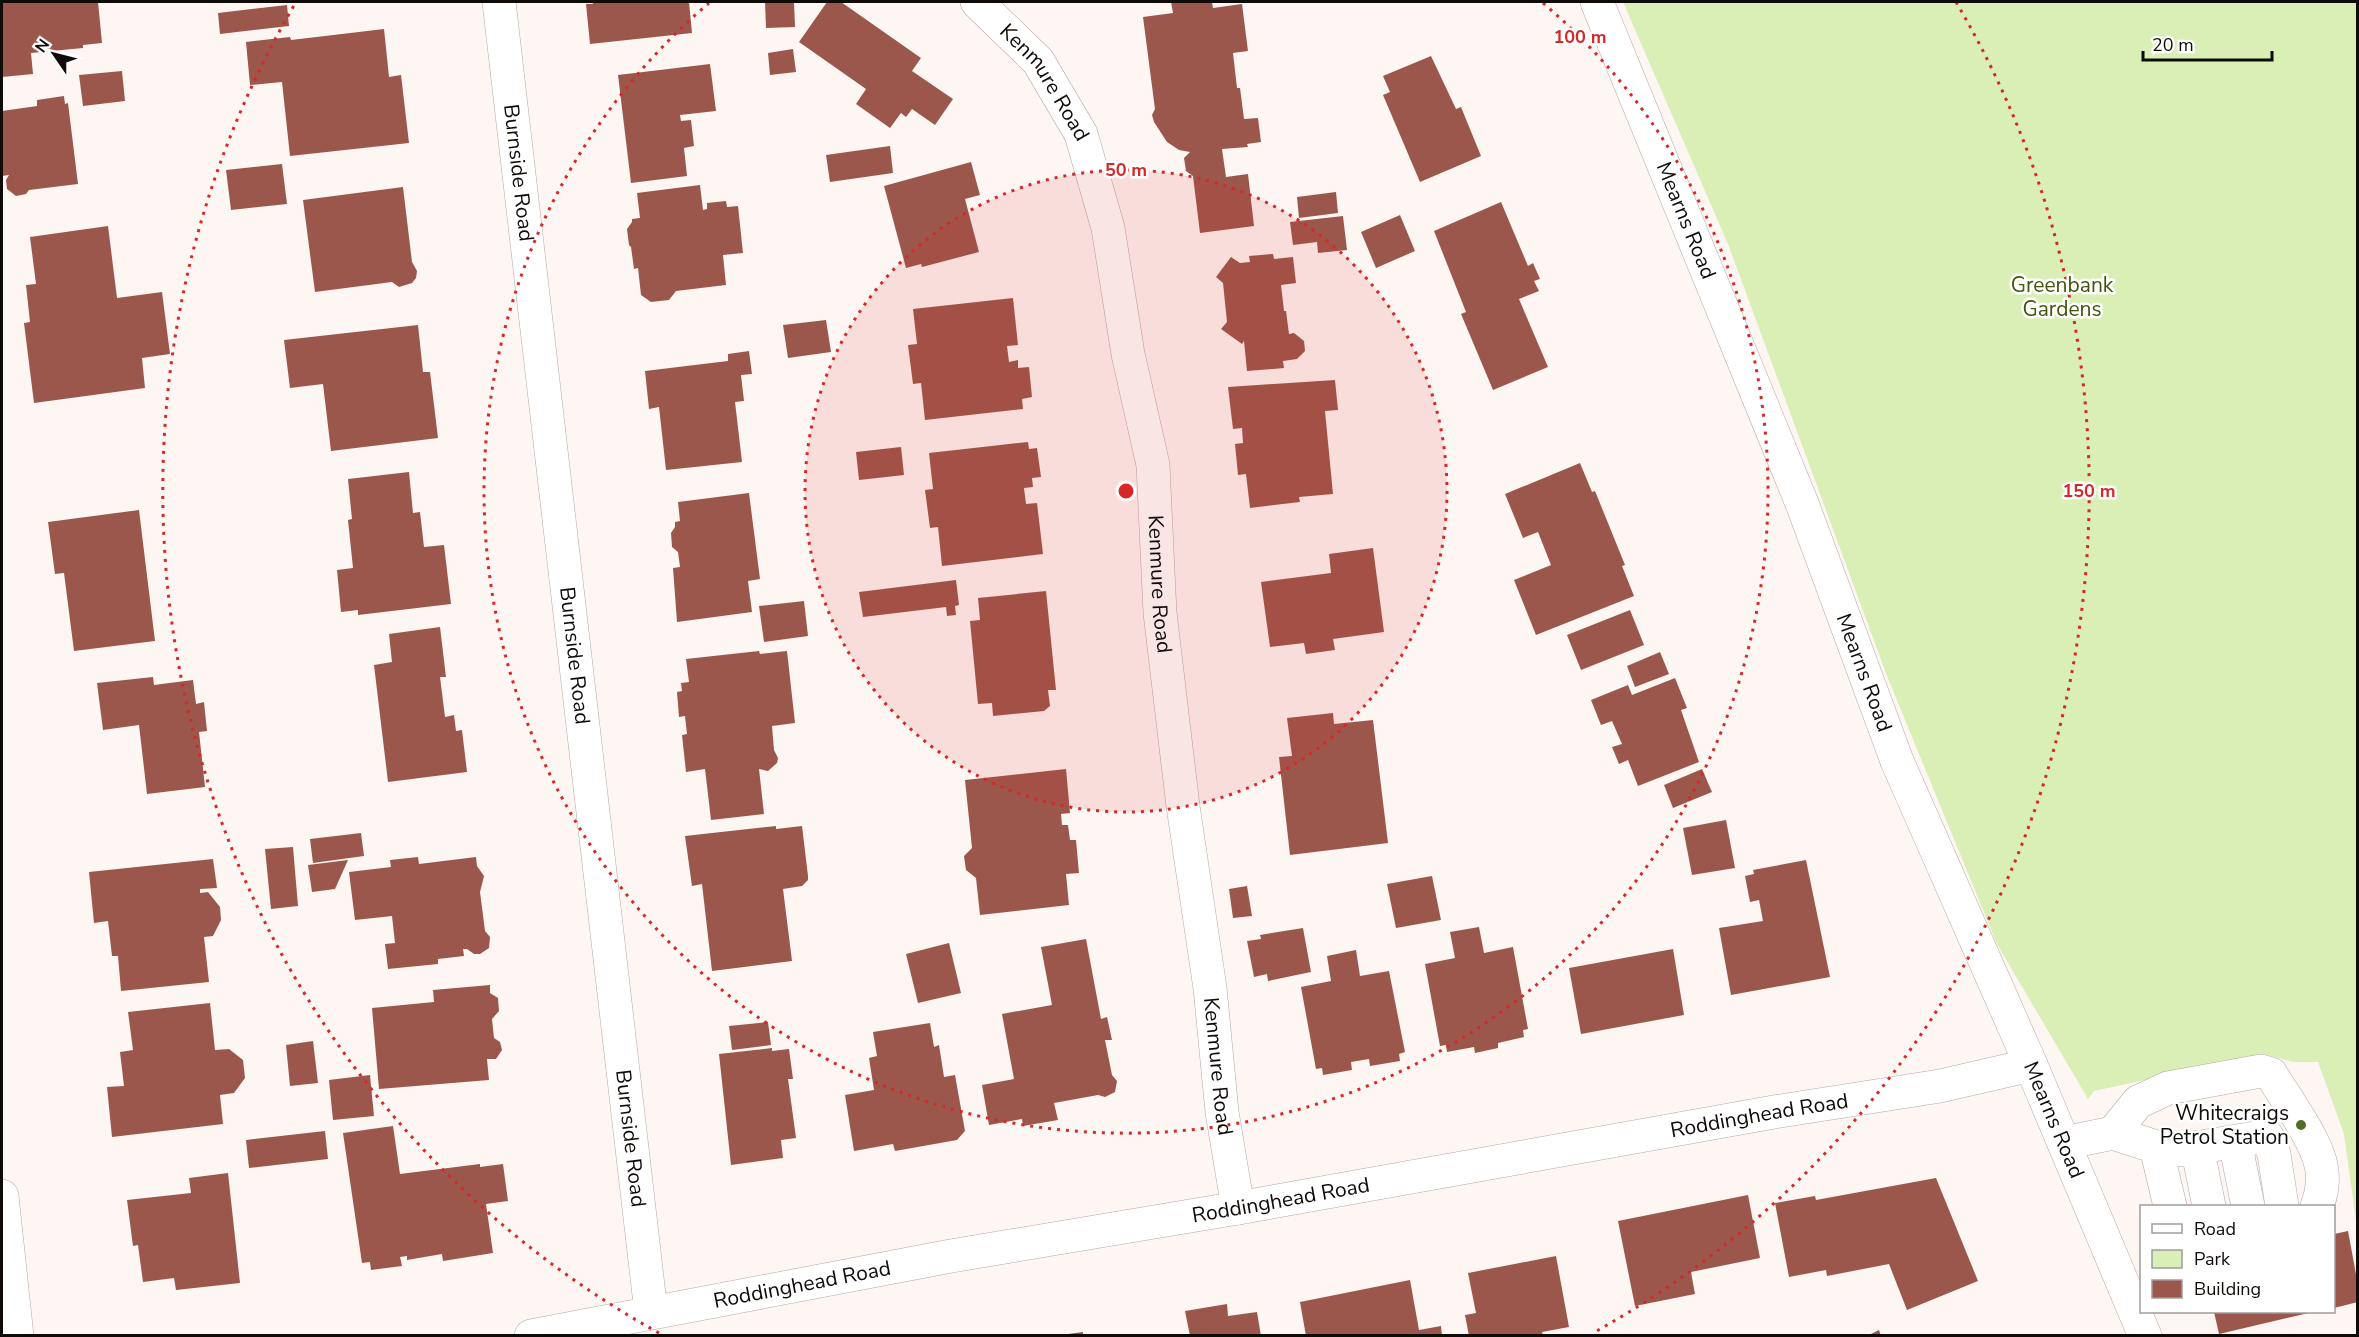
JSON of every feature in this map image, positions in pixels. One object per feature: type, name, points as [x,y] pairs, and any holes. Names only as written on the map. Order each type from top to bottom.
[{"type":"street","name":"Burnside Road","points":[[499,2],[651,1312]]},
{"type":"street","name":"Kenmure Road","points":[[977,2],[1038,61],[1076,125],[1081,134],[1108,228],[1128,354],[1153,465],[1160,613],[1183,806],[1210,988],[1222,1112],[1238,1208]]},
{"type":"street","name":"Mearns Road","points":[[1597,2],[1629,75],[1706,273],[1803,506],[1897,761],[2064,1143],[2133,1282],[2140,1313]]},
{"type":"street","name":"Roddinghead Road","points":[[531,1335],[951,1256],[1238,1208],[1774,1112],[1940,1086],[2031,1065]]},
{"type":"street","points":[[2113,1132],[2138,1102],[2168,1088],[2261,1071],[2271,1074],[2312,1144],[2321,1166],[2322,1195],[2317,1205]]},
{"type":"street","points":[[2064,1143],[2113,1132],[2156,1147],[2183,1149],[2267,1136],[2274,1154],[2282,1205]]},
{"type":"street","points":[[2235,1142],[2248,1205]]},
{"type":"street","points":[[2156,1147],[2170,1205]]},
{"type":"street","points":[[2197,1147],[2209,1205]]},
{"type":"street","points":[[2,1196],[17,1335]]},
{"type":"street","name":"Mearns Road","points":[[2140,1313],[2145,1335]]},
{"type":"green space","name":"Greenbank Gardens","points":[[1623,2],[2357,2],[2357,1228],[2344,1134],[2318,1062],[2293,1062],[2264,1054],[2094,1091],[2088,1099],[1997,944],[1887,676],[1728,244]]},
{"type":"building","points":[[2,2],[98,2],[102,43],[83,45],[83,48],[31,53],[33,74],[2,77]]},
{"type":"building","points":[[592,2],[689,2],[692,33],[590,44],[586,4],[593,4]]},
{"type":"building","points":[[765,2],[794,2],[795,27],[766,28]]},
{"type":"building","points":[[827,2],[841,2],[921,58],[912,71],[953,99],[935,125],[912,109],[906,117],[901,113],[890,128],[856,104],[866,89],[799,42]]},
{"type":"building","points":[[1171,2],[1212,2],[1213,8],[1242,4],[1248,51],[1233,53],[1237,88],[1240,88],[1244,119],[1258,118],[1261,142],[1247,144],[1248,147],[1222,149],[1226,177],[1248,174],[1254,226],[1200,233],[1193,176],[1186,171],[1184,158],[1190,152],[1179,150],[1167,142],[1154,122],[1152,115],[1155,109],[1143,17],[1173,13]]},
{"type":"building","points":[[287,5],[289,26],[220,34],[218,13]]},
{"type":"building","points":[[384,29],[389,77],[401,75],[409,143],[290,156],[282,82],[250,85],[246,42],[290,37],[291,40]]},
{"type":"building","points":[[793,49],[796,72],[770,75],[768,53]]},
{"type":"building","points":[[1431,56],[1456,109],[1461,107],[1481,156],[1420,182],[1383,95],[1390,92],[1383,76]]},
{"type":"building","points":[[710,64],[716,111],[680,115],[681,121],[691,120],[694,146],[684,148],[687,176],[631,183],[618,75]]},
{"type":"building","points":[[122,71],[125,101],[83,106],[79,75]]},
{"type":"building","points":[[64,96],[65,104],[68,103],[78,184],[29,190],[26,194],[16,196],[7,189],[6,180],[9,175],[2,176],[2,111],[37,106],[37,100]]},
{"type":"building","points":[[890,146],[893,173],[830,182],[826,155]]},
{"type":"building","points":[[971,162],[980,195],[965,199],[979,252],[922,267],[921,264],[906,268],[884,186]]},
{"type":"building","points":[[282,164],[287,204],[231,210],[226,170]]},
{"type":"building","points":[[700,185],[703,210],[707,209],[707,203],[726,201],[727,207],[738,206],[743,253],[723,255],[726,285],[676,291],[669,300],[651,302],[641,295],[638,268],[634,269],[629,245],[627,229],[632,219],[640,218],[637,193]]},
{"type":"building","points":[[403,187],[412,262],[417,271],[412,283],[399,287],[392,282],[315,292],[303,200]]},
{"type":"building","points":[[1336,192],[1338,213],[1299,218],[1297,197]]},
{"type":"building","points":[[1501,202],[1528,266],[1533,263],[1540,279],[1534,281],[1539,291],[1519,299],[1548,367],[1493,390],[1461,314],[1466,312],[1434,231]]},
{"type":"building","points":[[1400,215],[1415,251],[1376,268],[1361,232]]},
{"type":"building","points":[[1343,216],[1347,250],[1318,253],[1317,242],[1293,245],[1290,222]]},
{"type":"building","points":[[108,226],[117,298],[162,292],[170,354],[142,358],[145,388],[34,403],[24,323],[30,322],[26,285],[36,284],[30,237]]},
{"type":"building","points":[[1273,254],[1274,259],[1293,257],[1296,283],[1281,285],[1284,311],[1286,311],[1289,334],[1294,333],[1304,341],[1305,351],[1297,359],[1283,361],[1284,368],[1247,371],[1244,341],[1242,344],[1221,329],[1227,322],[1223,283],[1216,277],[1231,257],[1240,263],[1250,262],[1249,256]]},
{"type":"building","points":[[1013,298],[1018,345],[1007,346],[1009,362],[1018,360],[1018,368],[1029,367],[1032,397],[1022,399],[1023,409],[925,420],[921,383],[913,384],[908,345],[917,344],[913,309]]},
{"type":"building","points":[[826,320],[831,352],[788,358],[783,325]]},
{"type":"building","points":[[418,325],[423,372],[430,372],[438,438],[331,451],[323,384],[290,388],[284,340]]},
{"type":"building","points":[[749,351],[752,374],[741,375],[744,401],[735,402],[742,462],[666,470],[659,407],[649,409],[645,371],[728,361],[728,354]]},
{"type":"building","points":[[1335,380],[1338,410],[1325,411],[1333,494],[1299,497],[1300,502],[1250,508],[1246,474],[1238,475],[1235,444],[1243,443],[1242,428],[1233,429],[1228,387]]},
{"type":"building","points":[[1028,442],[1029,449],[1037,448],[1041,477],[1032,478],[1033,487],[1024,488],[1026,504],[1037,503],[1043,554],[942,566],[938,527],[930,528],[925,490],[933,489],[929,453]]},
{"type":"building","points":[[901,447],[904,475],[859,480],[856,452]]},
{"type":"building","points":[[1580,463],[1592,492],[1595,491],[1625,565],[1622,566],[1634,596],[1536,635],[1514,580],[1551,565],[1538,532],[1523,538],[1505,494]]},
{"type":"building","points":[[409,472],[413,513],[420,512],[424,547],[444,545],[451,604],[358,615],[358,610],[341,612],[337,570],[353,568],[348,520],[352,519],[348,479]]},
{"type":"building","points":[[749,493],[760,579],[748,581],[752,612],[677,622],[673,568],[680,567],[678,552],[672,547],[671,533],[675,522],[680,521],[678,502]]},
{"type":"building","points":[[139,510],[155,641],[74,651],[64,573],[55,574],[48,522]]},
{"type":"building","points":[[1373,548],[1384,632],[1333,639],[1335,650],[1306,654],[1304,643],[1270,647],[1261,582],[1331,573],[1329,554]]},
{"type":"building","points":[[956,580],[959,605],[955,606],[956,615],[947,616],[946,607],[863,617],[859,592]]},
{"type":"building","points":[[1046,591],[1056,690],[1048,690],[1050,706],[1044,711],[993,716],[992,703],[978,704],[970,621],[980,620],[978,598]]},
{"type":"building","points":[[804,601],[808,636],[764,642],[759,606]]},
{"type":"building","points":[[1630,610],[1644,645],[1581,670],[1567,635]]},
{"type":"building","points":[[440,627],[446,677],[440,677],[445,717],[454,715],[456,731],[462,730],[467,772],[388,782],[374,665],[392,662],[389,634]]},
{"type":"building","points":[[759,651],[760,654],[787,651],[795,723],[772,726],[777,763],[768,771],[759,769],[764,814],[711,820],[705,769],[686,772],[682,735],[687,734],[685,716],[679,717],[677,692],[682,691],[681,683],[689,682],[686,659]]},
{"type":"building","points":[[1660,652],[1669,674],[1635,687],[1627,666]]},
{"type":"building","points":[[153,677],[154,685],[193,680],[196,704],[204,702],[207,731],[199,732],[205,787],[147,794],[139,725],[103,730],[97,683]]},
{"type":"building","points":[[1675,678],[1687,708],[1681,710],[1699,762],[1638,786],[1628,760],[1619,764],[1612,747],[1622,744],[1612,721],[1601,725],[1591,700],[1628,685],[1632,695]]},
{"type":"building","points":[[1333,713],[1334,724],[1373,720],[1388,843],[1290,855],[1279,757],[1292,756],[1287,718]]},
{"type":"building","points":[[1066,769],[1070,813],[1061,814],[1062,825],[1068,825],[1070,840],[1076,840],[1079,873],[1066,874],[1069,905],[980,915],[976,878],[966,870],[964,856],[972,848],[965,780]]},
{"type":"building","points":[[1702,769],[1712,792],[1673,808],[1664,785]]},
{"type":"building","points":[[1726,820],[1735,868],[1692,875],[1683,828]]},
{"type":"building","points":[[776,826],[776,829],[802,826],[808,876],[808,880],[802,886],[783,889],[792,961],[712,971],[702,884],[692,886],[685,836]]},
{"type":"building","points":[[361,833],[364,856],[313,863],[310,839]]},
{"type":"building","points":[[293,847],[298,906],[271,909],[265,849]]},
{"type":"building","points":[[418,857],[419,864],[476,857],[477,866],[484,876],[480,892],[485,931],[490,937],[489,948],[480,954],[463,949],[464,956],[438,959],[438,964],[388,969],[385,944],[395,943],[392,916],[355,920],[349,872],[391,867],[390,860]]},
{"type":"building","points":[[213,859],[217,888],[200,889],[200,893],[208,892],[220,907],[221,920],[213,936],[204,937],[209,982],[121,991],[118,956],[112,956],[108,921],[94,923],[89,872]]},
{"type":"building","points":[[348,860],[335,889],[312,892],[308,865]]},
{"type":"building","points":[[1806,860],[1830,977],[1731,995],[1719,928],[1763,921],[1759,900],[1750,902],[1745,876],[1754,874],[1753,870]]},
{"type":"building","points":[[1432,876],[1441,920],[1396,928],[1387,884]]},
{"type":"building","points":[[1247,886],[1252,916],[1233,918],[1229,889]]},
{"type":"building","points":[[1479,927],[1484,953],[1513,947],[1528,1029],[1523,1030],[1524,1037],[1498,1043],[1498,1048],[1475,1053],[1474,1047],[1447,1052],[1446,1045],[1440,1046],[1425,964],[1455,958],[1450,932]]},
{"type":"building","points":[[1303,928],[1311,972],[1268,981],[1267,974],[1254,977],[1247,941],[1261,939],[1260,935]]},
{"type":"building","points":[[1086,939],[1101,1019],[1107,1017],[1112,1040],[1105,1040],[1112,1075],[1117,1081],[1115,1092],[1105,1097],[1098,1095],[1054,1103],[1058,1120],[1023,1126],[1022,1119],[989,1125],[982,1085],[1014,1079],[1002,1014],[1052,1005],[1041,947]]},
{"type":"building","points":[[949,943],[961,993],[918,1003],[906,954]]},
{"type":"building","points":[[1673,949],[1684,1015],[1581,1034],[1569,968]]},
{"type":"building","points":[[1356,950],[1360,976],[1389,971],[1405,1052],[1399,1054],[1400,1061],[1370,1066],[1369,1059],[1351,1062],[1352,1070],[1323,1075],[1322,1068],[1316,1069],[1301,987],[1331,981],[1327,956]]},
{"type":"building","points":[[490,985],[490,993],[498,998],[499,1011],[492,1019],[494,1038],[500,1042],[502,1050],[496,1059],[487,1059],[489,1080],[379,1089],[372,1008],[434,1002],[433,990]]},
{"type":"building","points":[[210,1003],[215,1050],[229,1049],[243,1060],[245,1078],[234,1093],[220,1095],[223,1124],[112,1137],[107,1087],[124,1086],[120,1052],[133,1050],[128,1012]]},
{"type":"building","points":[[768,1022],[771,1045],[732,1050],[729,1026]]},
{"type":"building","points":[[930,1023],[934,1047],[939,1045],[944,1077],[955,1075],[965,1131],[957,1140],[895,1151],[893,1144],[854,1151],[845,1095],[874,1090],[869,1058],[877,1056],[873,1032]]},
{"type":"building","points":[[313,1041],[318,1083],[290,1086],[286,1045]]},
{"type":"building","points":[[772,1048],[772,1051],[789,1049],[793,1079],[788,1079],[796,1138],[781,1140],[783,1158],[731,1165],[719,1054]]},
{"type":"building","points":[[370,1075],[374,1116],[333,1120],[329,1080]]},
{"type":"building","points":[[393,1126],[400,1174],[480,1164],[480,1167],[503,1164],[508,1201],[486,1204],[493,1253],[443,1261],[442,1254],[407,1260],[407,1256],[400,1257],[402,1266],[371,1270],[370,1262],[362,1263],[343,1133]]},
{"type":"building","points":[[325,1131],[328,1159],[249,1168],[246,1140]]},
{"type":"building","points":[[228,1173],[240,1283],[176,1290],[174,1278],[143,1282],[138,1245],[133,1246],[127,1200],[191,1193],[189,1178]]},
{"type":"building","points":[[1936,1178],[1978,1281],[1907,1310],[1889,1264],[1827,1276],[1826,1270],[1789,1277],[1775,1203],[1815,1196],[1816,1200]]},
{"type":"building","points":[[1748,1195],[1760,1258],[1691,1272],[1695,1294],[1635,1306],[1618,1221]]},
{"type":"building","points":[[2348,1231],[2358,1285],[2358,1302],[2335,1308],[2335,1234]]},
{"type":"building","points":[[1556,1256],[1569,1327],[1542,1332],[1543,1336],[1469,1336],[1465,1315],[1476,1313],[1468,1273]]},
{"type":"building","points":[[1410,1280],[1419,1330],[1441,1326],[1442,1336],[1306,1336],[1300,1302]]},
{"type":"building","points":[[1227,1304],[1228,1316],[1257,1312],[1261,1336],[1190,1336],[1185,1311]]},
{"type":"building","points":[[2214,1313],[2309,1313],[2219,1334]]},
{"type":"building","points":[[1879,1330],[1881,1336],[1867,1336]]},
{"type":"building","points":[[1083,1332],[1083,1336],[1068,1336],[1068,1334]]},
{"type":"place","name":"Whitecraigs Petrol Station","points":[[2301,1125]]}]
